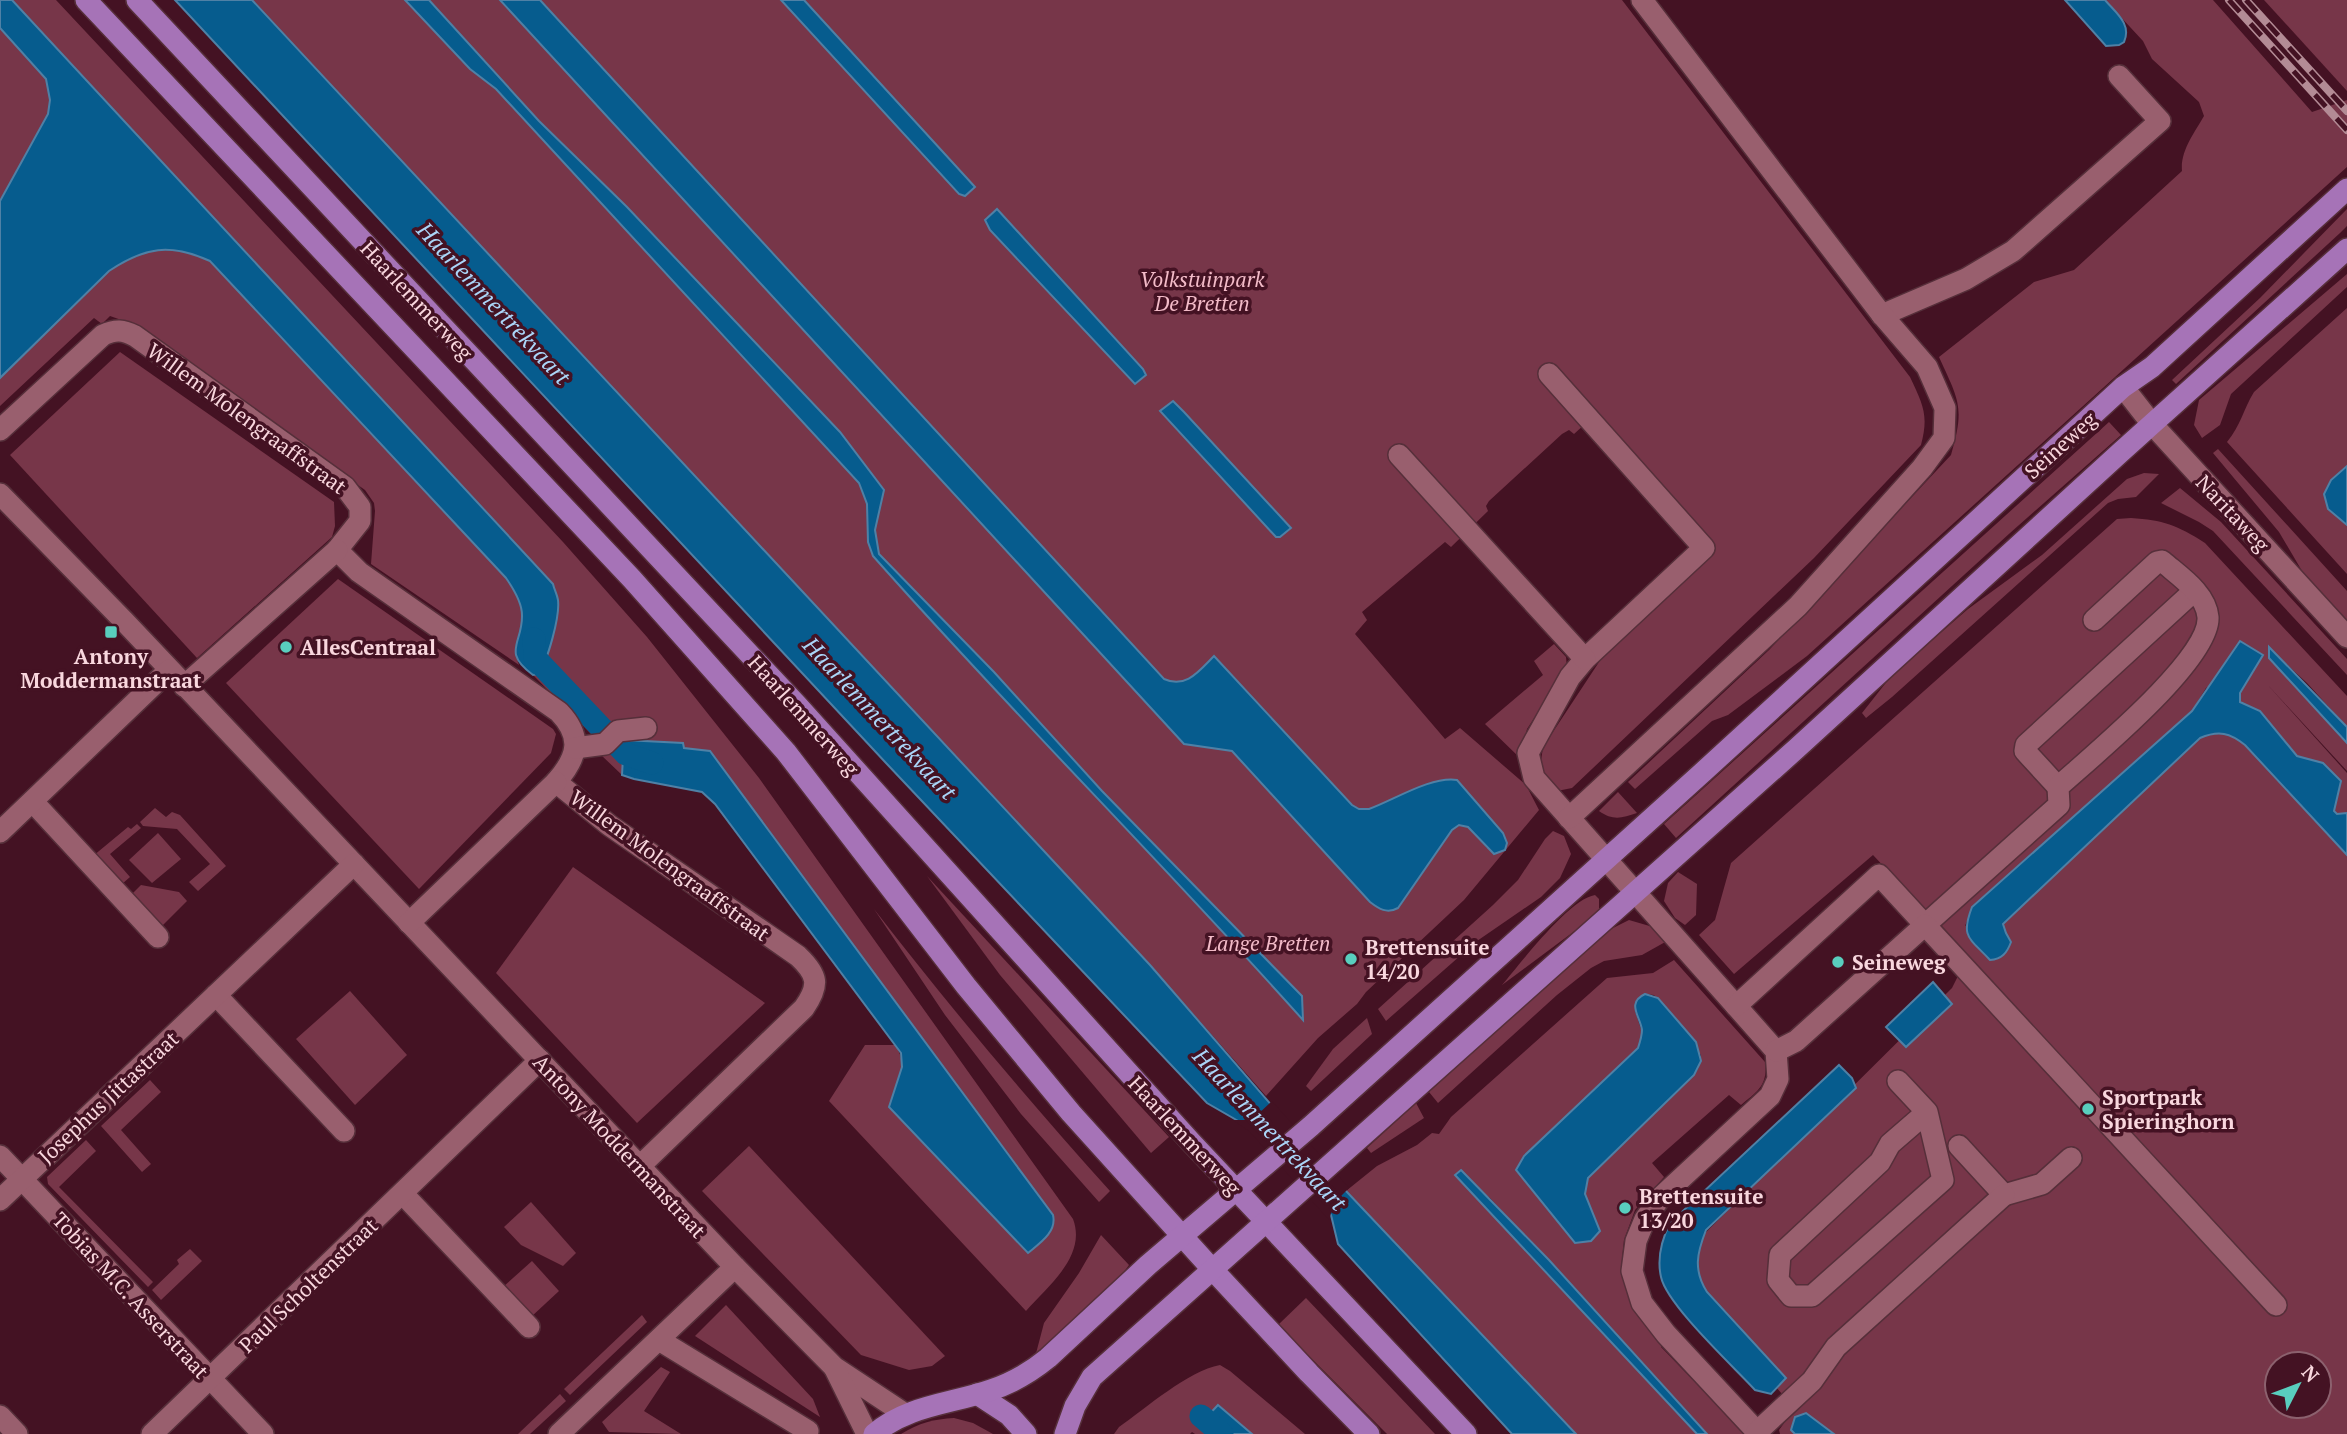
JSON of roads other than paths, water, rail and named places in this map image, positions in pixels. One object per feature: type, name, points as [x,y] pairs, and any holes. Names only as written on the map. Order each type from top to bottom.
[{"type":"main road","name":"Haarlemmerweg","points":[[86,0],[632,579],[718,674],[786,752],[1018,1051],[1212,1269],[1308,1373],[1369,1434]]},
{"type":"main road","name":"Haarlemmerweg","points":[[137,0],[797,705],[1132,1078],[1466,1434]]},
{"type":"main road","name":"Seineweg","points":[[874,1434],[905,1414],[1002,1387],[1035,1368],[1181,1235],[1311,1126],[2123,387],[2152,367],[2347,189]]},
{"type":"main road","points":[[1065,1434],[1075,1406],[1092,1377],[1636,893],[2347,249]]},
{"type":"main road","points":[[977,1394],[1009,1415],[1026,1434]]},
{"type":"street","points":[[1569,818],[1798,606],[1922,468],[1944,438],[1945,408],[1927,367],[1882,315],[1642,0]]},
{"type":"street","points":[[1882,315],[1966,279],[2013,251],[2160,121],[2119,76]]},
{"type":"street","name":"Willem Molengraaffstraat","points":[[0,430],[103,335],[114,330],[124,331],[135,336],[345,487],[360,507],[360,521],[337,551]]},
{"type":"street","points":[[1549,374],[1704,548],[1585,659],[1570,677],[1528,753],[1534,778],[1776,1051],[1778,1079],[1770,1096],[1660,1198],[1645,1219],[1636,1241],[1632,1271],[1642,1303],[1666,1335],[1758,1433],[1812,1381],[1836,1348],[2004,1195],[2042,1184],[2071,1158]]},
{"type":"street","name":"Naritaweg","points":[[2123,387],[2152,424],[2347,637]]},
{"type":"street","points":[[1399,455],[1585,659]]},
{"type":"street","name":"Antony Moddermanstraat","points":[[0,494],[735,1267],[834,1367],[905,1414]]},
{"type":"street","points":[[184,686],[337,551],[359,572],[559,712],[575,736],[575,748],[646,727]]},
{"type":"street","points":[[2058,787],[2164,690],[2198,645],[2208,621],[2205,603],[2162,561],[2157,562],[2094,620]]},
{"type":"street","points":[[1776,1051],[1796,1041],[2059,805],[2058,787],[2025,751],[2026,744],[2194,591]]},
{"type":"street","points":[[0,832],[169,670]]},
{"type":"street","name":"Willem Molengraaffstraat","points":[[575,748],[570,763],[556,782],[610,825],[798,956],[814,975],[816,986],[804,1008],[640,1166]]},
{"type":"street","points":[[409,923],[556,782]]},
{"type":"street","points":[[33,802],[158,937]]},
{"type":"street","name":"Josephus Jittastraat","points":[[0,1200],[354,864]]},
{"type":"street","points":[[1736,1006],[1879,876],[2276,1305]]},
{"type":"street","points":[[216,995],[344,1131]]},
{"type":"street","name":"Paul Scholtenstraat","points":[[152,1434],[540,1060]]},
{"type":"street","points":[[1898,1081],[1927,1112],[1943,1180],[1812,1296],[1791,1296],[1778,1280],[1780,1255],[1880,1162],[1890,1144],[1927,1112]]},
{"type":"street","points":[[1959,1146],[2004,1195]]},
{"type":"street","name":"Tobias M.C. Asserstraat","points":[[0,1156],[262,1434]]},
{"type":"street","points":[[403,1194],[529,1327]]},
{"type":"street","points":[[561,1433],[735,1267]]},
{"type":"street","points":[[659,1340],[808,1432]]},
{"type":"street","name":"Antony Moddermanstraat","points":[[834,1367],[867,1434]]},
{"type":"street","points":[[0,1416],[17,1434]]},
{"type":"water","points":[[0,0],[12,0],[553,584],[558,600],[557,616],[549,649],[538,674],[533,675],[518,660],[516,647],[522,610],[517,595],[506,578],[210,261],[182,252],[158,250],[122,263],[109,271],[0,378],[0,201],[48,114],[50,100],[46,79],[0,28]]},
{"type":"water","name":"Haarlemmertrekvaart","points":[[175,0],[252,0],[1150,965],[1346,1191],[1576,1434],[1512,1434],[1338,1244],[1331,1215],[1252,1129],[1207,1103],[886,763]]},
{"type":"water","points":[[405,0],[429,0],[539,121],[627,207],[840,432],[884,490],[875,530],[879,554],[994,672],[1102,791],[1302,996],[1303,1020],[873,556],[868,542],[867,504],[859,483],[496,89],[470,69]]},
{"type":"water","points":[[500,0],[540,0],[1164,679],[1179,682],[1186,680],[1214,656],[1352,805],[1359,809],[1369,809],[1424,785],[1457,780],[1503,833],[1507,843],[1505,850],[1494,854],[1468,827],[1459,825],[1452,830],[1398,908],[1383,910],[1370,902],[1232,751],[1184,744]]},
{"type":"water","points":[[781,0],[804,0],[975,187],[965,196],[959,194]]},
{"type":"water","points":[[2065,0],[2105,0],[2124,24],[2124,42],[2106,46]]},
{"type":"water","points":[[997,209],[1146,375],[1135,384],[990,230],[985,220]]},
{"type":"water","points":[[1173,401],[1291,528],[1276,537],[1160,411]]},
{"type":"water","points":[[2347,466],[2347,525],[2328,509],[2324,494],[2331,480]]},
{"type":"water","points":[[2240,641],[2263,655],[2240,693],[2240,702],[2260,711],[2297,756],[2323,763],[2341,781],[2334,811],[2337,814],[2347,813],[2347,855],[2245,745],[2224,734],[2213,734],[2200,738],[2003,924],[2011,942],[2004,955],[1990,960],[1972,942],[1967,932],[1972,907],[2192,711]]},
{"type":"water","points":[[2269,647],[2347,727],[2347,743],[2269,658]]},
{"type":"water","points":[[624,740],[683,743],[684,748],[710,751],[1053,1215],[1050,1232],[1028,1253],[889,1107],[902,1067],[901,1053],[715,804],[702,792],[622,775]]},
{"type":"water","points":[[1933,982],[1952,1004],[1906,1047],[1886,1027]]},
{"type":"water","points":[[1645,994],[1658,998],[1696,1042],[1701,1061],[1694,1075],[1588,1178],[1585,1194],[1600,1231],[1591,1241],[1575,1243],[1516,1170],[1524,1156],[1638,1048],[1642,1030],[1635,1006],[1636,1001]]},
{"type":"water","points":[[1839,1065],[1852,1078],[1856,1088],[1706,1230],[1700,1246],[1698,1269],[1707,1292],[1786,1378],[1771,1394],[1755,1390],[1675,1303],[1661,1277],[1661,1249],[1670,1223]]},
{"type":"water","points":[[1461,1170],[1549,1260],[1707,1434],[1697,1434],[1455,1175]]},
{"type":"water","points":[[1218,1405],[1252,1434],[1219,1434],[1203,1421]]},
{"type":"water","points":[[1806,1413],[1834,1434],[1795,1434],[1791,1430],[1795,1417]]},
{"type":"waterway","points":[[534,639],[535,658],[626,754],[652,763]]},
{"type":"waterway","points":[[1201,1416],[1222,1434]]},
{"type":"railway","points":[[2229,0],[2347,130]]},
{"type":"railway","points":[[2246,0],[2347,111]]},
{"type":"place","name":"Antony Moddermanstraat","points":[[111,632]]},
{"type":"place","name":"AllesCentraal","points":[[286,647]]},
{"type":"place","name":"Brettensuite 14/20","points":[[1351,959]]},
{"type":"place","name":"Seineweg","points":[[1838,962]]},
{"type":"place","name":"Sportpark Spieringhorn","points":[[2088,1109]]},
{"type":"place","name":"Brettensuite 13/20","points":[[1625,1208]]},
{"type":"park label","name":"Volkstuinpark De Bretten","points":[[1202,291]]},
{"type":"park label","name":"Lange Bretten","points":[[1268,943]]}]
